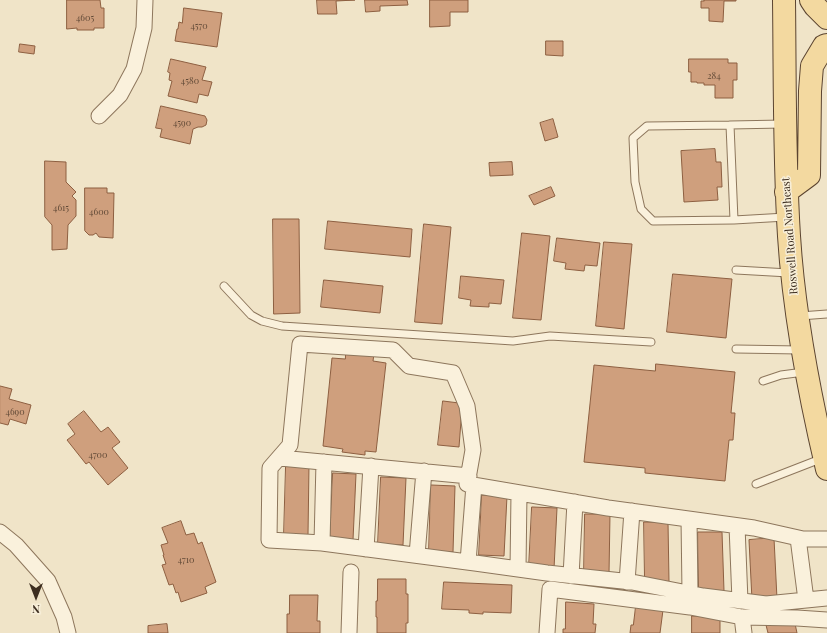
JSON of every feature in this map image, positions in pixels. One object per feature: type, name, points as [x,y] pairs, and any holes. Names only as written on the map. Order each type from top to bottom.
[{"type":"main road","name":"Roswell Road Northeast","points":[[784,0],[786,192],[792,273],[806,372],[826,464]]},
{"type":"main road","points":[[811,0],[827,18]]},
{"type":"main road","points":[[786,192],[809,175],[810,91],[812,66],[824,46],[827,45]]},
{"type":"street","points":[[99,116],[120,95],[134,70],[144,28],[145,0]]},
{"type":"street","points":[[468,562],[473,450],[467,406],[453,373],[409,366],[393,350],[300,344],[290,445],[270,468],[269,540],[322,543],[571,576],[627,582],[766,604],[827,598]]},
{"type":"street","points":[[280,458],[424,471],[471,480],[519,493],[754,528],[803,539],[827,539]]},
{"type":"street","points":[[322,543],[324,462]]},
{"type":"street","points":[[366,549],[371,466]]},
{"type":"street","points":[[417,555],[424,471]]},
{"type":"street","points":[[518,569],[519,493]]},
{"type":"street","points":[[571,576],[575,502]]},
{"type":"street","points":[[627,582],[632,511]]},
{"type":"street","points":[[688,519],[690,593]]},
{"type":"street","points":[[737,526],[740,601]]},
{"type":"street","points":[[0,532],[16,545],[48,581],[64,617],[68,633]]},
{"type":"street","points":[[798,538],[806,600]]},
{"type":"street","points":[[349,633],[351,572]]},
{"type":"street","points":[[547,633],[550,589],[690,607],[742,617],[827,620]]},
{"type":"street","points":[[742,617],[744,633]]},
{"type":"lane","points":[[785,124],[647,126],[633,138],[635,182],[641,209],[653,221],[734,220],[788,217]]},
{"type":"lane","points":[[730,125],[734,220]]},
{"type":"lane","points":[[736,270],[792,273]]},
{"type":"lane","points":[[224,286],[251,315],[262,321],[282,326],[513,341],[550,336],[651,342]]},
{"type":"lane","points":[[798,316],[827,314]]},
{"type":"lane","points":[[736,349],[803,350]]},
{"type":"lane","points":[[763,381],[781,375],[806,372]]},
{"type":"lane","points":[[756,484],[826,464]]},
{"type":"building","points":[[67,0],[100,0],[101,8],[104,8],[104,28],[94,28],[94,30],[77,30],[77,28],[67,29]]},
{"type":"building","points":[[317,0],[355,0],[336,1],[337,14],[318,14]]},
{"type":"building","points":[[365,0],[407,0],[408,5],[380,6],[380,11],[366,12]]},
{"type":"building","points":[[430,0],[468,0],[468,12],[450,12],[450,26],[430,27]]},
{"type":"building","points":[[704,0],[736,1],[724,1],[723,22],[709,21],[709,8],[701,8],[701,1]]},
{"type":"building","points":[[184,8],[222,13],[217,47],[175,41],[179,22],[182,23]]},
{"type":"building","points":[[546,41],[563,41],[563,56],[546,55]]},
{"type":"building","points":[[20,44],[35,46],[34,54],[19,52]]},
{"type":"building","points":[[171,59],[206,67],[202,80],[212,82],[208,96],[199,94],[197,103],[168,96],[172,81],[169,80],[170,73],[168,72]]},
{"type":"building","points":[[689,59],[728,59],[728,63],[737,63],[737,80],[733,80],[733,98],[715,98],[715,85],[704,85],[704,83],[691,82]]},
{"type":"building","points":[[161,106],[205,116],[207,120],[206,125],[193,129],[190,144],[160,137],[162,129],[156,128]]},
{"type":"building","points":[[553,119],[558,137],[545,141],[540,123]]},
{"type":"building","points":[[715,149],[716,162],[721,162],[722,187],[717,187],[718,200],[684,202],[681,151]]},
{"type":"building","points":[[45,161],[66,162],[66,182],[76,192],[72,196],[76,200],[76,216],[68,225],[67,249],[52,250],[52,225],[45,217]]},
{"type":"building","points":[[512,162],[513,175],[490,176],[489,163]]},
{"type":"building","points":[[551,187],[555,196],[534,205],[529,196]]},
{"type":"building","points":[[85,188],[107,188],[107,193],[114,193],[113,238],[99,237],[96,233],[89,235],[85,231]]},
{"type":"building","points":[[273,219],[299,219],[300,313],[274,314]]},
{"type":"building","points":[[328,221],[412,229],[410,257],[325,249]]},
{"type":"building","points":[[424,224],[451,227],[442,324],[415,322]]},
{"type":"building","points":[[522,233],[550,236],[541,320],[513,318]]},
{"type":"building","points":[[557,238],[600,243],[597,266],[585,265],[584,271],[565,269],[566,263],[554,261]]},
{"type":"building","points":[[604,242],[632,244],[624,329],[596,326]]},
{"type":"building","points":[[673,274],[732,279],[726,338],[667,332]]},
{"type":"building","points":[[461,276],[504,280],[501,304],[489,303],[489,307],[470,306],[471,300],[459,298]]},
{"type":"building","points":[[324,280],[383,286],[380,313],[321,307]]},
{"type":"building","points":[[346,351],[374,354],[373,361],[386,363],[376,452],[365,451],[365,455],[342,452],[343,449],[323,446],[332,358],[345,359]]},
{"type":"building","points":[[656,364],[735,372],[731,413],[735,413],[733,440],[729,440],[725,481],[645,473],[645,468],[584,462],[594,365],[655,371]]},
{"type":"building","points":[[0,386],[12,389],[9,399],[31,405],[26,424],[10,419],[8,425],[0,423]]},
{"type":"building","points":[[443,401],[459,403],[462,408],[459,447],[438,445]]},
{"type":"building","points":[[84,411],[101,432],[108,427],[120,442],[112,448],[128,468],[108,485],[89,462],[86,464],[67,440],[75,434],[68,424]]},
{"type":"building","points":[[286,465],[309,465],[308,535],[284,534]]},
{"type":"building","points":[[333,473],[356,474],[353,540],[330,539]]},
{"type":"building","points":[[381,477],[406,478],[403,545],[378,544]]},
{"type":"building","points":[[431,485],[455,486],[453,552],[429,551]]},
{"type":"building","points":[[482,495],[507,496],[504,556],[479,555]]},
{"type":"building","points":[[532,507],[557,508],[554,569],[529,567]]},
{"type":"building","points":[[585,514],[610,514],[609,574],[584,573]]},
{"type":"building","points":[[181,521],[186,535],[194,533],[198,544],[202,542],[216,582],[205,587],[207,593],[181,602],[178,592],[176,593],[173,584],[169,585],[162,565],[166,564],[161,545],[168,543],[162,528]]},
{"type":"building","points":[[644,522],[668,522],[669,582],[645,582]]},
{"type":"building","points":[[698,532],[722,532],[724,591],[699,592]]},
{"type":"building","points":[[774,538],[777,599],[752,600],[749,540]]},
{"type":"building","points":[[378,579],[406,579],[406,594],[408,594],[408,623],[406,623],[406,633],[377,633],[376,601]]},
{"type":"building","points":[[444,582],[512,585],[511,613],[483,612],[483,614],[469,613],[469,610],[442,609]]},
{"type":"building","points":[[290,595],[318,595],[317,621],[320,621],[320,633],[287,633],[287,614],[289,614]]},
{"type":"building","points":[[566,602],[594,604],[593,624],[596,624],[595,633],[563,633],[563,629],[565,629]]},
{"type":"building","points":[[636,606],[663,610],[660,633],[630,633]]},
{"type":"building","points":[[692,616],[720,616],[720,633],[692,633]]},
{"type":"building","points":[[794,619],[797,633],[768,633],[766,625]]},
{"type":"building","points":[[167,624],[168,633],[148,633],[148,626]]}]
